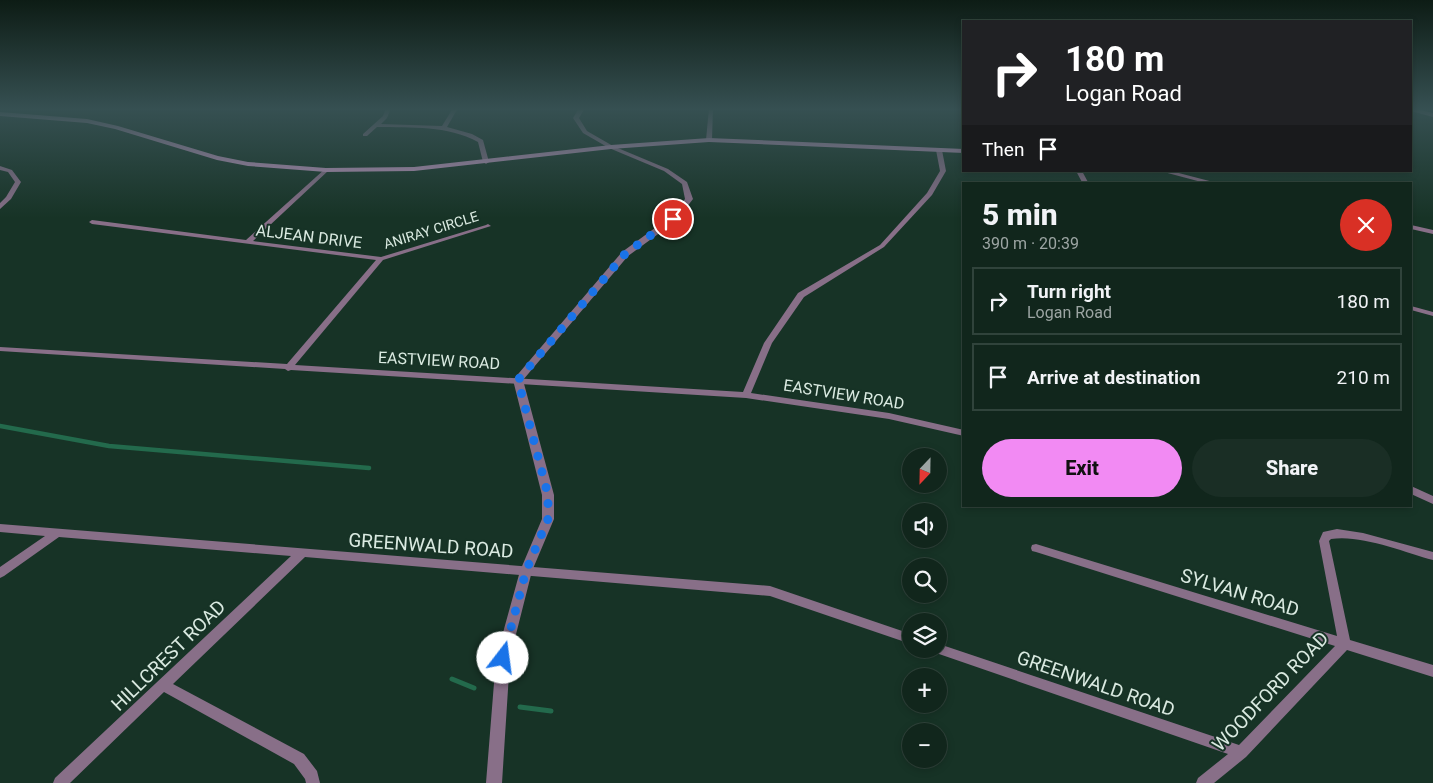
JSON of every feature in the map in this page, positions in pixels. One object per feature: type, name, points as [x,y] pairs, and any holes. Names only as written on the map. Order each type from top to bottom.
[{"type":"main road","points":[[173,145],[217,158],[248,164],[326,170],[414,169],[645,145]]},
{"type":"main road","points":[[813,145],[962,151]]},
{"type":"street","points":[[482,145],[486,162]]},
{"type":"street","points":[[494,783],[503,658],[526,571],[548,519],[548,495],[518,380],[625,254],[673,219],[689,199],[685,183],[666,170],[606,145]]},
{"type":"street","points":[[746,395],[768,342],[801,295],[882,246],[930,194],[943,171],[939,150]]},
{"type":"street","points":[[0,168],[10,171],[18,182],[9,198],[0,207]]},
{"type":"street","points":[[247,242],[326,170]]},
{"type":"street","points":[[1167,172],[1210,182]]},
{"type":"street","name":"ALJEAN DRIVE","points":[[92,222],[381,259]]},
{"type":"street","name":"ANIRAY CIRCLE","points":[[381,259],[488,226]]},
{"type":"street","points":[[1412,228],[1433,232]]},
{"type":"street","name":"ALJEAN DRIVE","points":[[288,368],[381,259]]},
{"type":"street","points":[[1412,308],[1433,314]]},
{"type":"street","name":"EASTVIEW ROAD","points":[[0,349],[746,395],[890,416],[962,433]]},
{"type":"street","points":[[1412,490],[1433,500]]},
{"type":"street","name":"GREENWALD ROAD","points":[[0,528],[770,591],[902,636]]},
{"type":"street","name":"WOODFORD ROAD","points":[[1203,783],[1241,752],[1345,644],[1324,541],[1327,536],[1334,533],[1350,535],[1433,556]]},
{"type":"street","points":[[0,573],[55,534]]},
{"type":"street","name":"SYLVAN ROAD","points":[[1036,548],[1433,671]]},
{"type":"street","name":"HILLCREST ROAD","points":[[60,783],[301,554]]},
{"type":"street","name":"GREENWALD ROAD","points":[[947,652],[1241,752]]},
{"type":"street","points":[[163,685],[299,760],[312,776],[313,783]]},
{"type":"waterway","points":[[0,426],[109,446],[369,468]]},
{"type":"waterway","points":[[452,679],[474,688]]},
{"type":"waterway","points":[[520,707],[551,711]]},
{"type":"route","points":[[503,658],[526,571],[548,519],[548,495],[518,380],[625,254],[673,219]]}]
